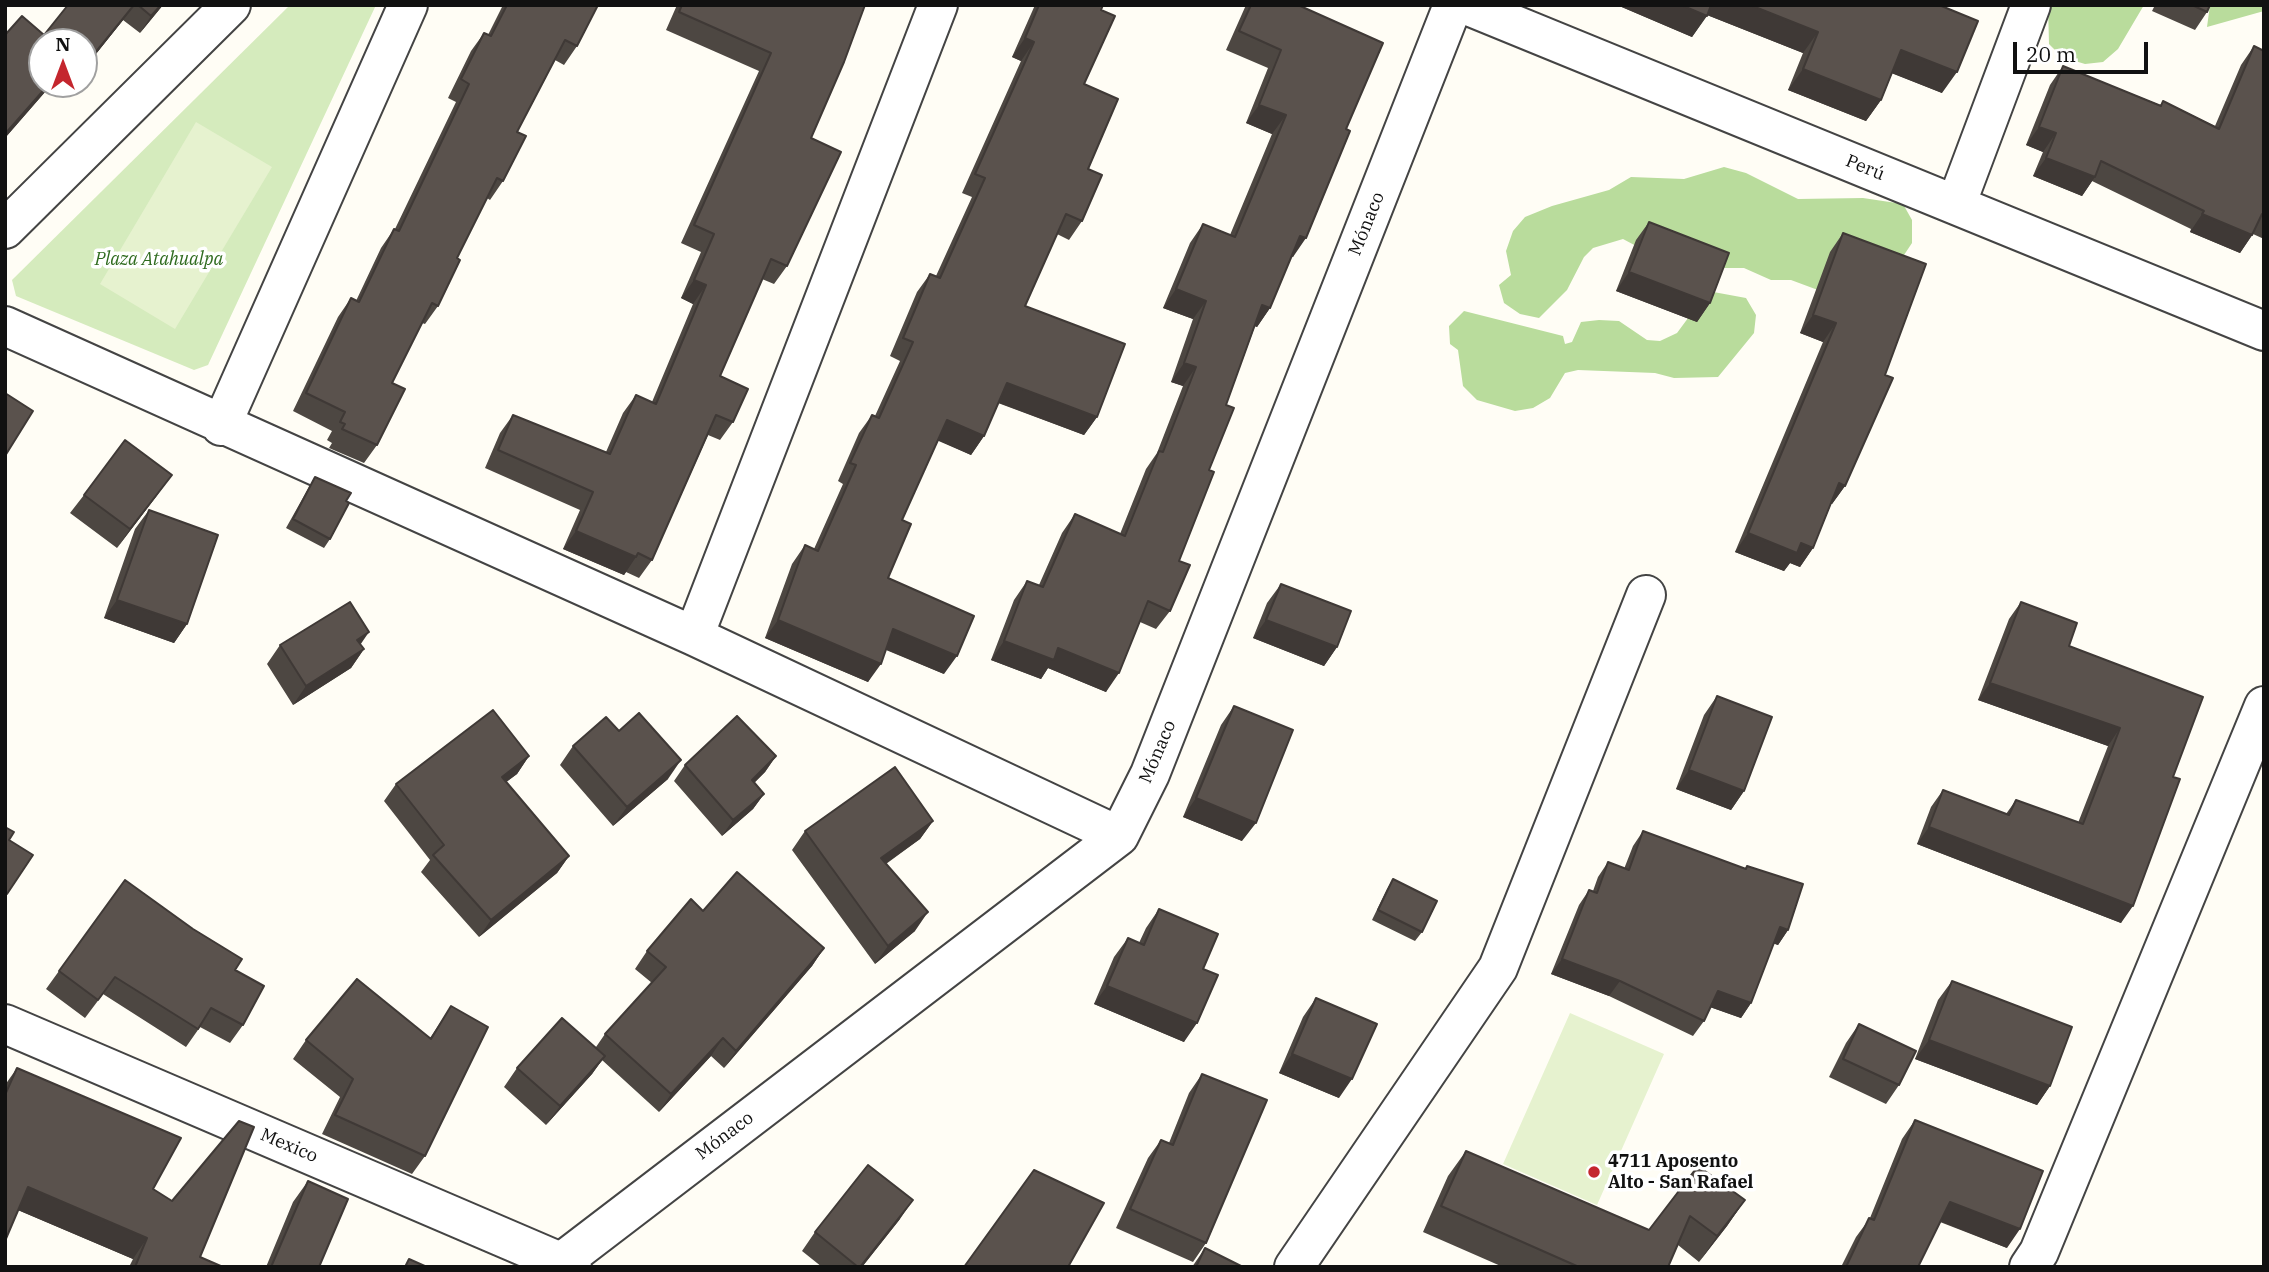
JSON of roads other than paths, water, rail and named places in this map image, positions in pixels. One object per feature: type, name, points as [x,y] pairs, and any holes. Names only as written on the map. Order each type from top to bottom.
[{"type":"street","points":[[5,229],[231,5]]},
{"type":"street","points":[[221,426],[408,5]]},
{"type":"street","points":[[694,636],[938,5]]},
{"type":"street","name":"Mónaco","points":[[562,1265],[1119,836],[1150,774],[1453,5]]},
{"type":"street","name":"Perú","points":[[1466,5],[2264,331]]},
{"type":"street","points":[[1956,205],[2031,5]]},
{"type":"street","points":[[5,326],[221,426],[694,636],[1119,836]]},
{"type":"street","points":[[1294,1267],[1498,968],[1646,595]]},
{"type":"street","points":[[2029,1267],[2039,1252],[2264,706]]},
{"type":"street","name":"Mexico","points":[[5,1024],[562,1265]]},
{"type":"place","name":"4711 Aposento Alto - San Rafael","points":[[1594,1172]]},
{"type":"park label","name":"Plaza Atahualpa","points":[[159,260]]}]
